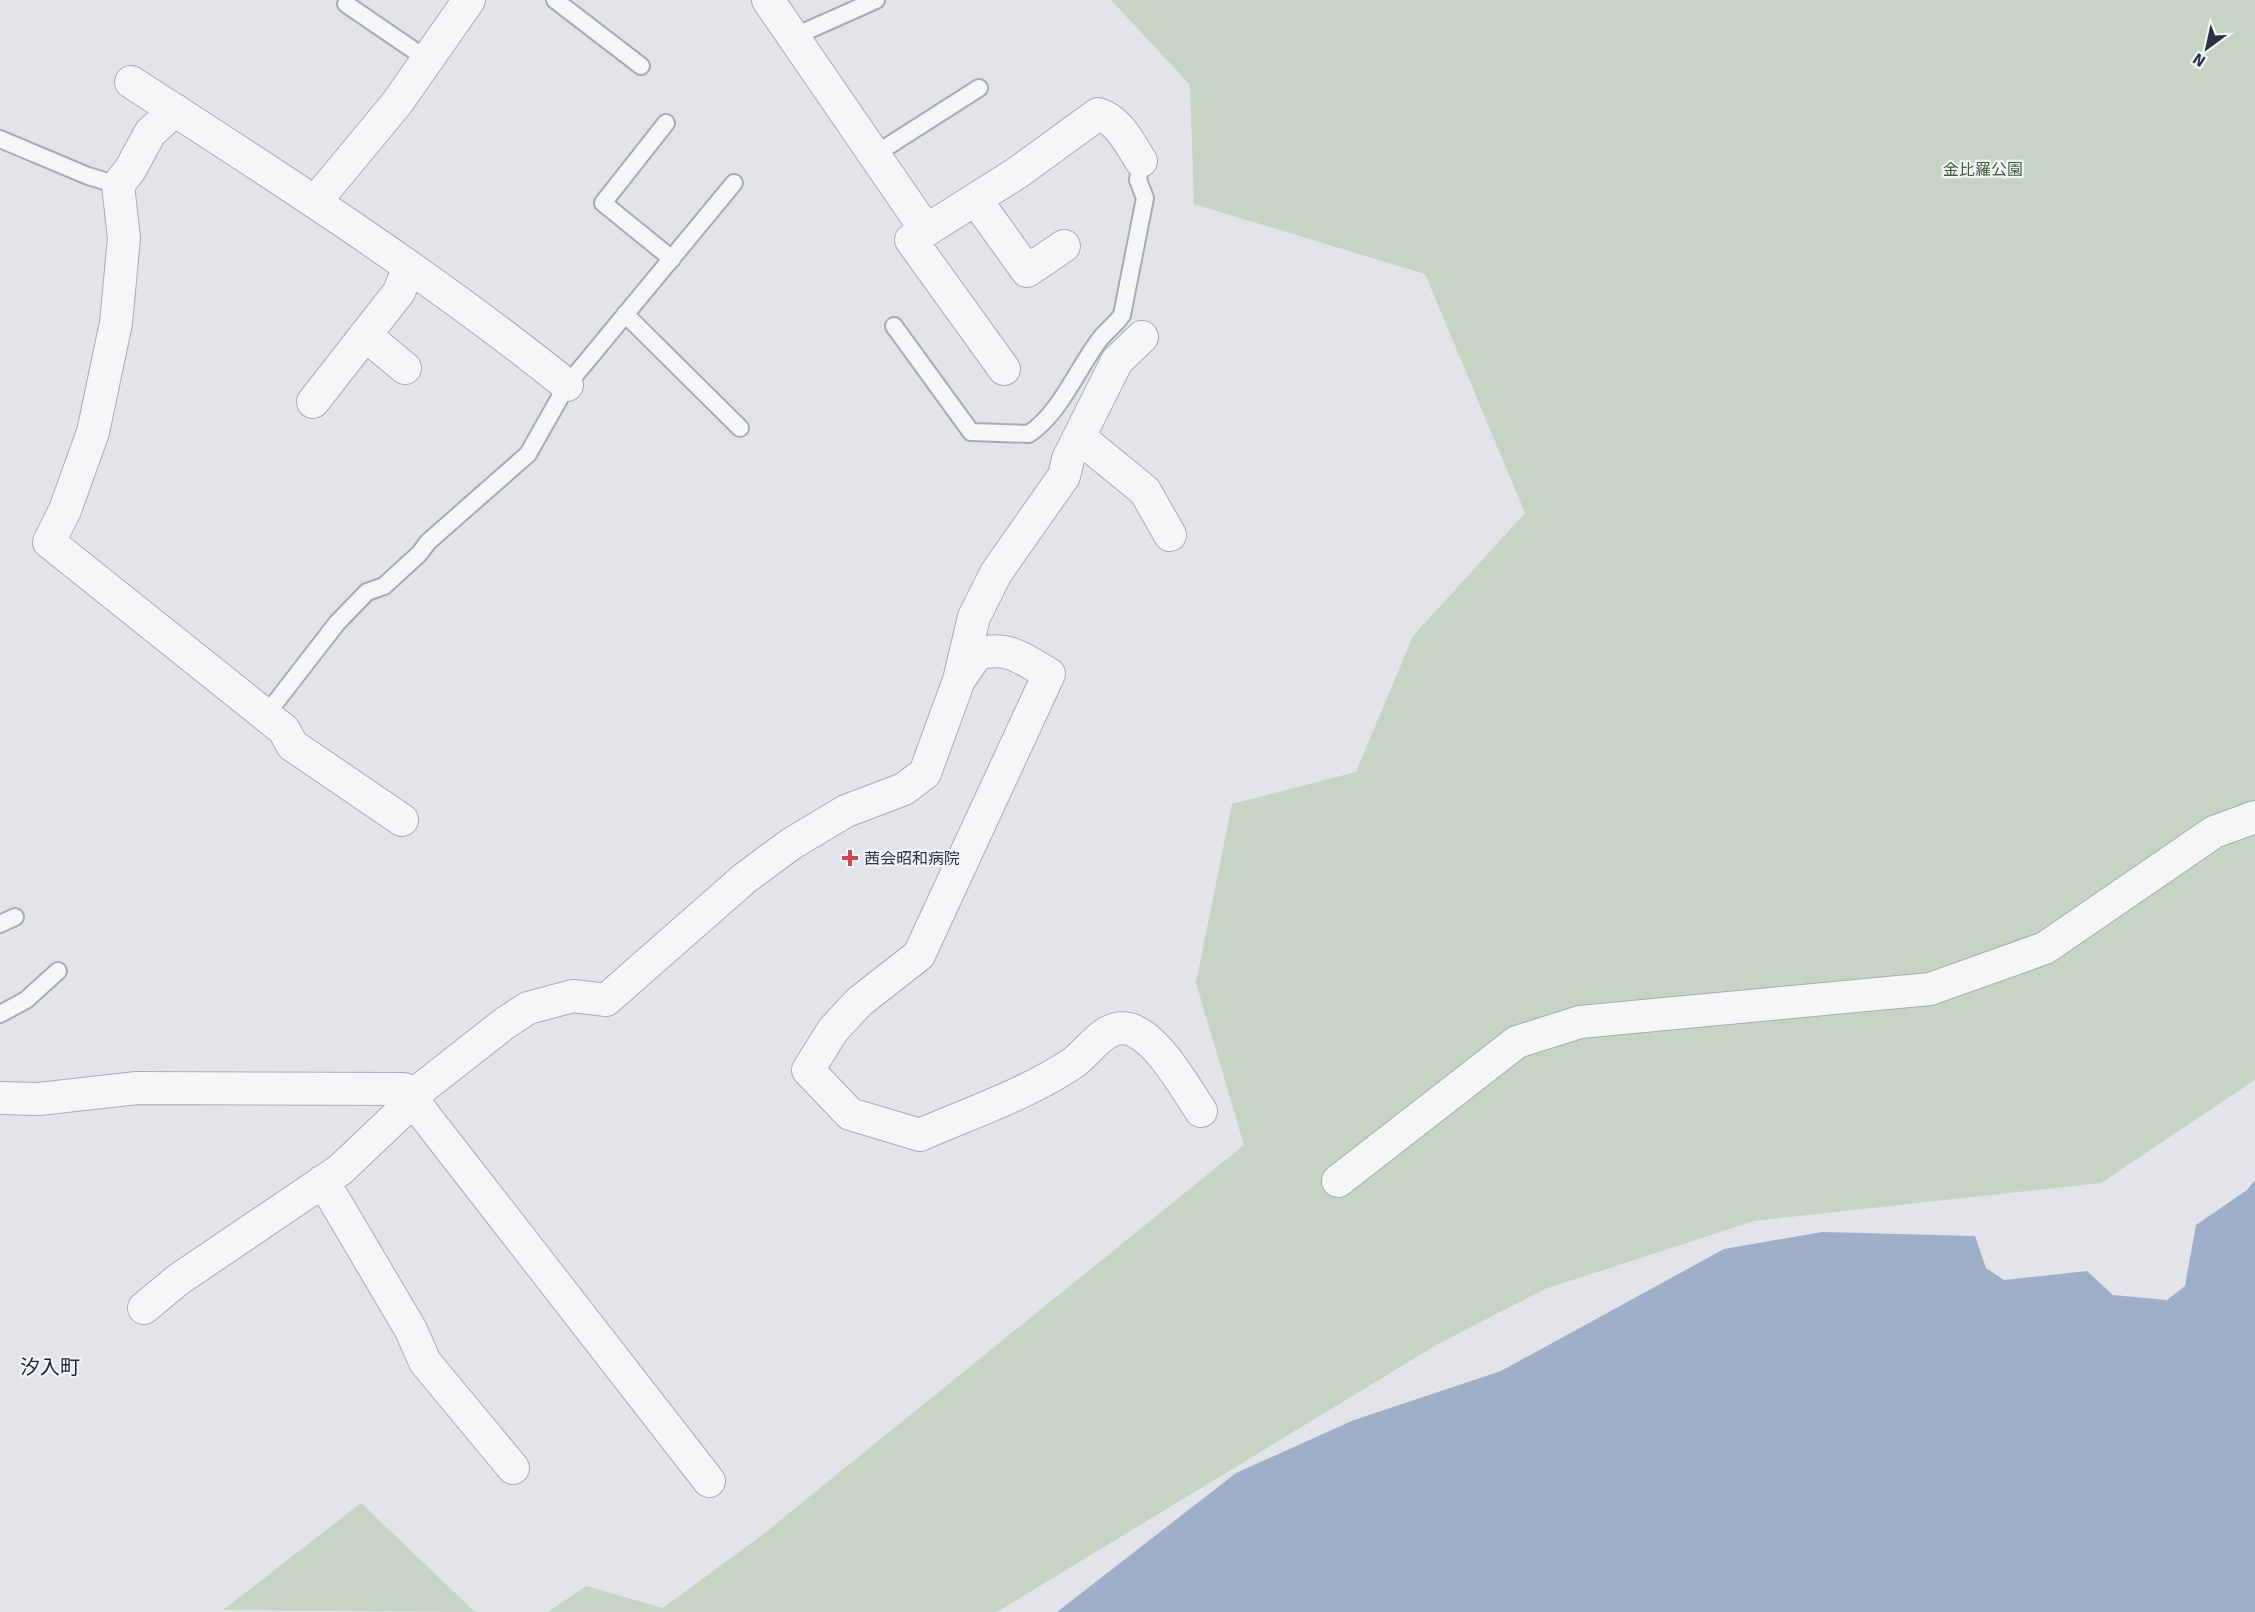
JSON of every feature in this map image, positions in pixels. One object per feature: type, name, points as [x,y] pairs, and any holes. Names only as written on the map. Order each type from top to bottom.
[{"type":"street","points":[[315,202],[397,104],[469,0]]},
{"type":"street","points":[[768,0],[917,217],[929,228]]},
{"type":"street","points":[[131,82],[315,202],[487,321],[567,385]]},
{"type":"street","points":[[175,110],[150,133],[130,170],[118,185],[124,238],[116,323],[93,432],[65,510],[49,542],[284,730],[292,746],[402,820]]},
{"type":"street","points":[[1004,369],[911,240],[976,200],[1098,114],[1111,118],[1117,124],[1141,161]]},
{"type":"street","points":[[976,200],[1027,271],[1064,246]]},
{"type":"street","points":[[312,402],[399,292],[409,267]]},
{"type":"street","points":[[144,1308],[179,1279],[340,1170],[399,1114],[412,1096],[528,1008],[573,996],[606,1000],[745,878],[791,844],[846,812],[904,789],[925,773],[960,680],[974,617],[996,573],[1053,495],[1064,476],[1079,437],[1117,361],[1130,329]]},
{"type":"street","points":[[365,335],[405,368]]},
{"type":"street","points":[[1079,437],[1145,491],[1170,535]]},
{"type":"street","points":[[960,680],[977,654],[995,649],[1019,657],[1049,674],[919,955],[860,1002],[833,1030],[808,1070],[850,1114],[920,1135],[1021,1091],[1073,1063],[1100,1037],[1114,1030],[1129,1029],[1156,1047],[1201,1111]]},
{"type":"street","points":[[1338,1180],[1517,1042],[1580,1022],[1930,989],[2045,948],[2214,832],[2255,818]]},
{"type":"street","points":[[0,1098],[39,1099],[137,1088],[405,1089],[709,1481]]},
{"type":"street","points":[[323,1181],[411,1330],[425,1362],[513,1468]]},
{"type":"lane","points":[[555,0],[641,66]]},
{"type":"lane","points":[[793,37],[876,0]]},
{"type":"lane","points":[[345,4],[428,60]]},
{"type":"lane","points":[[874,155],[979,88]]},
{"type":"lane","points":[[666,123],[603,204],[672,259]]},
{"type":"lane","points":[[0,139],[88,176],[118,185]]},
{"type":"lane","points":[[894,326],[971,432],[1029,434],[1064,395],[1102,338],[1130,329],[1122,315],[1145,198],[1138,180],[1141,161]]},
{"type":"lane","points":[[265,716],[344,615],[367,592],[384,586],[419,554],[428,542],[528,454],[567,385],[734,183]]},
{"type":"lane","points":[[625,314],[741,428]]},
{"type":"lane","points":[[0,1014],[26,1000],[58,971]]},
{"type":"green space","name":"金比羅公園","points":[[1111,0],[2255,0],[2255,1080],[2101,1183],[1754,1221],[1545,1289],[1438,1344],[997,1612],[548,1612],[586,1586],[663,1608],[762,1535],[1244,1145],[1196,983],[1232,804],[1356,772],[1413,636],[1525,513],[1425,274],[1194,204],[1190,85]]},
{"type":"green space","points":[[361,1503],[475,1612],[223,1610]]},
{"type":"water","points":[[2255,1180],[2255,1612],[1057,1612],[1236,1473],[1354,1420],[1501,1371],[1724,1249],[1822,1232],[1975,1236],[1986,1268],[2004,1280],[2087,1271],[2113,1295],[2167,1300],[2185,1286],[2196,1225],[2247,1190]]},
{"type":"place","name":"茜会昭和病院","points":[[850,858]]},
{"type":"district","name":"汐入町","points":[[50,1367]]}]
